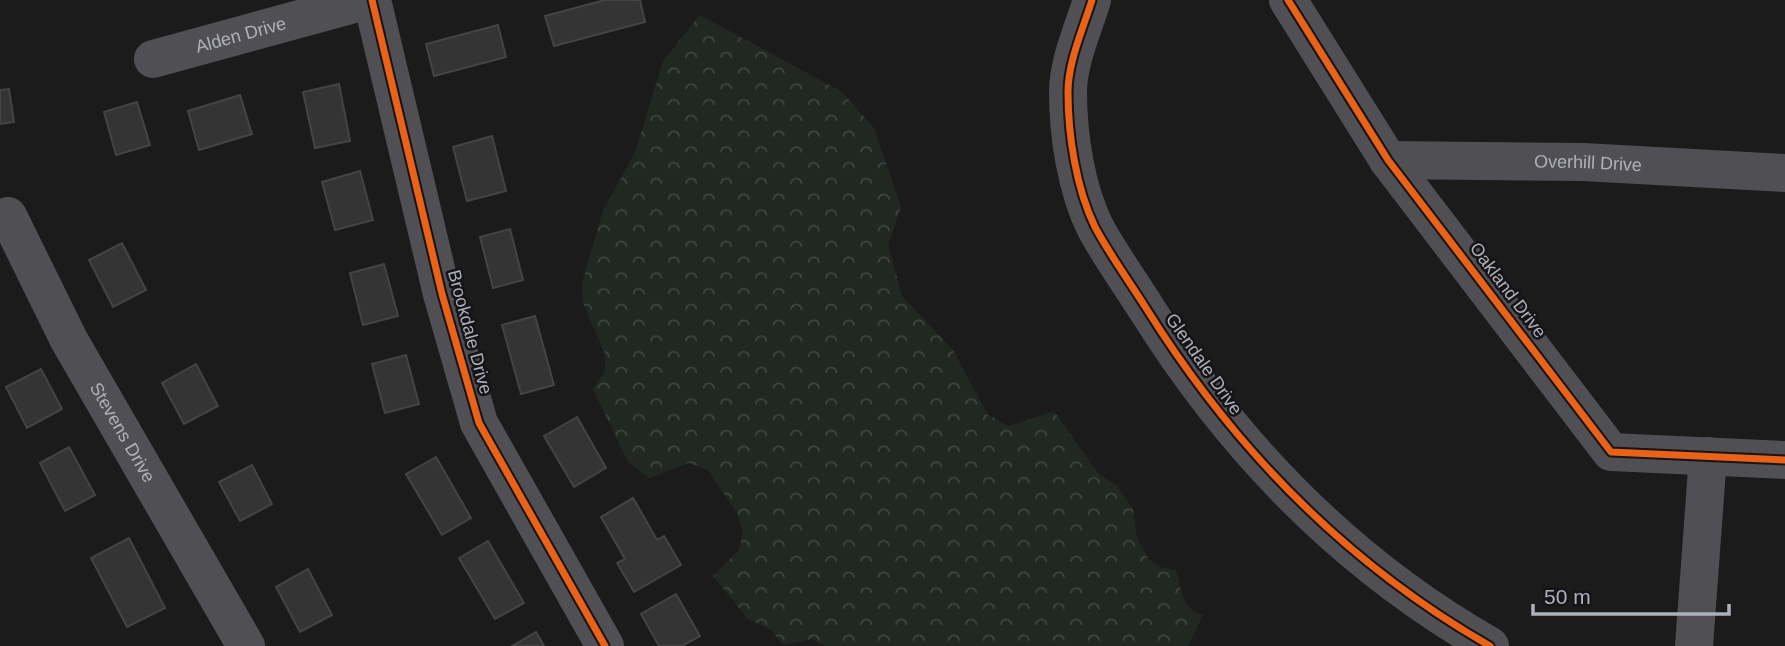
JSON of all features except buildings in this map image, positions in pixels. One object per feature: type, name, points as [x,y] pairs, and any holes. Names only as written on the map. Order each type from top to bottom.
[{"type":"street","name":"Alden Drive","points":[[153,59],[370,0]]},
{"type":"street","name":"Brookdale Drive","points":[[370,0],[442,294],[479,422],[605,646]]},
{"type":"street","name":"Glendale Drive","points":[[1092,0],[1068,89],[1079,178],[1095,226],[1168,344],[1206,399],[1242,443],[1350,550],[1424,607],[1490,646]]},
{"type":"street","name":"Oakland Drive","points":[[1288,0],[1388,160],[1611,452],[1785,460]]},
{"type":"street","name":"Overhill Drive","points":[[1388,160],[1583,162],[1785,173]]},
{"type":"street","name":"Stevens Drive","points":[[8,216],[69,340],[246,646]]},
{"type":"street","points":[[1694,646],[1708,456]]},
{"type":"green space","points":[[700,15],[842,92],[874,128],[901,207],[888,245],[902,296],[953,350],[988,415],[1009,426],[1054,411],[1098,473],[1117,486],[1133,509],[1137,538],[1149,560],[1160,567],[1176,570],[1187,604],[1196,613],[1203,615],[1188,646],[825,646],[811,639],[783,645],[771,630],[748,619],[713,576],[739,550],[743,532],[737,513],[708,470],[689,463],[649,478],[628,462],[593,389],[605,370],[605,354],[583,303],[582,283],[603,210],[635,153],[663,61]]},
{"type":"cycle path","points":[[372,0],[442,294],[479,423],[605,646]]},
{"type":"cycle path","points":[[1092,0],[1070,69],[1068,109],[1074,161],[1083,196],[1088,212],[1107,248],[1180,360],[1216,409],[1297,499],[1387,578],[1490,646]]},
{"type":"cycle path","points":[[1288,0],[1388,160],[1611,452],[1785,460]]}]
